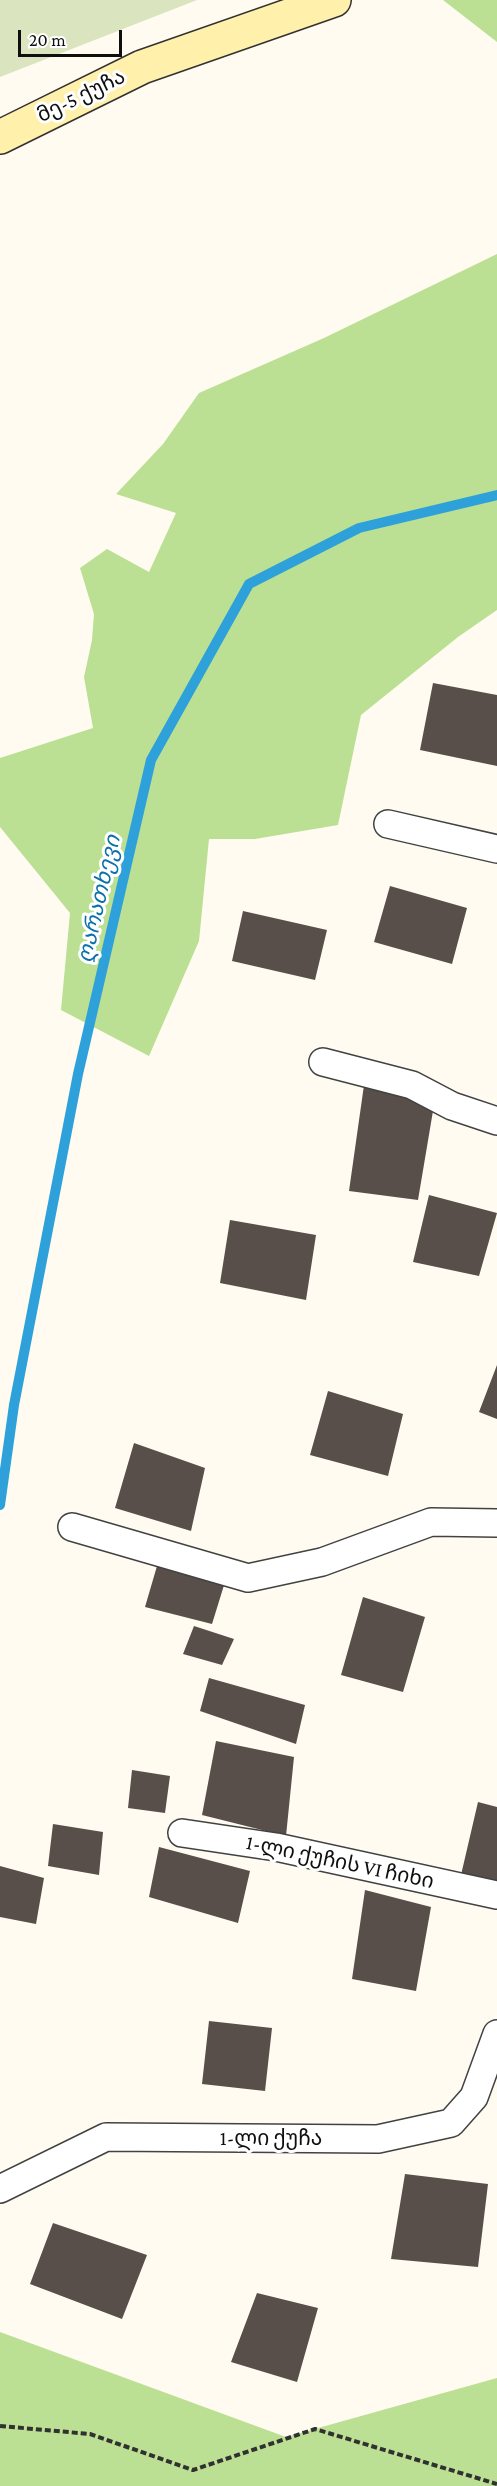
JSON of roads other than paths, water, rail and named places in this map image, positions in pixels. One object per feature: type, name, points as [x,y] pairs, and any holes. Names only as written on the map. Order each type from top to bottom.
[{"type":"street","name":"მე-5 ქუჩა","points":[[0,137],[142,67],[334,0]]},
{"type":"street","points":[[388,824],[497,849]]},
{"type":"street","points":[[323,1062],[411,1085],[452,1106],[497,1121]]},
{"type":"street","points":[[72,1527],[248,1578],[322,1562],[431,1522],[497,1523]]},
{"type":"street","name":"1-ლი ქუჩის VI ჩიხი","points":[[182,1833],[286,1850],[497,1895]]},
{"type":"street","name":"1-ლი ქუჩა","points":[[0,2189],[106,2137],[378,2139],[451,2123],[474,2097],[497,2034]]},
{"type":"waterway","name":"ღარათხევი","points":[[0,1505],[14,1405],[78,1074],[151,760],[249,584],[359,528],[497,495]]}]
